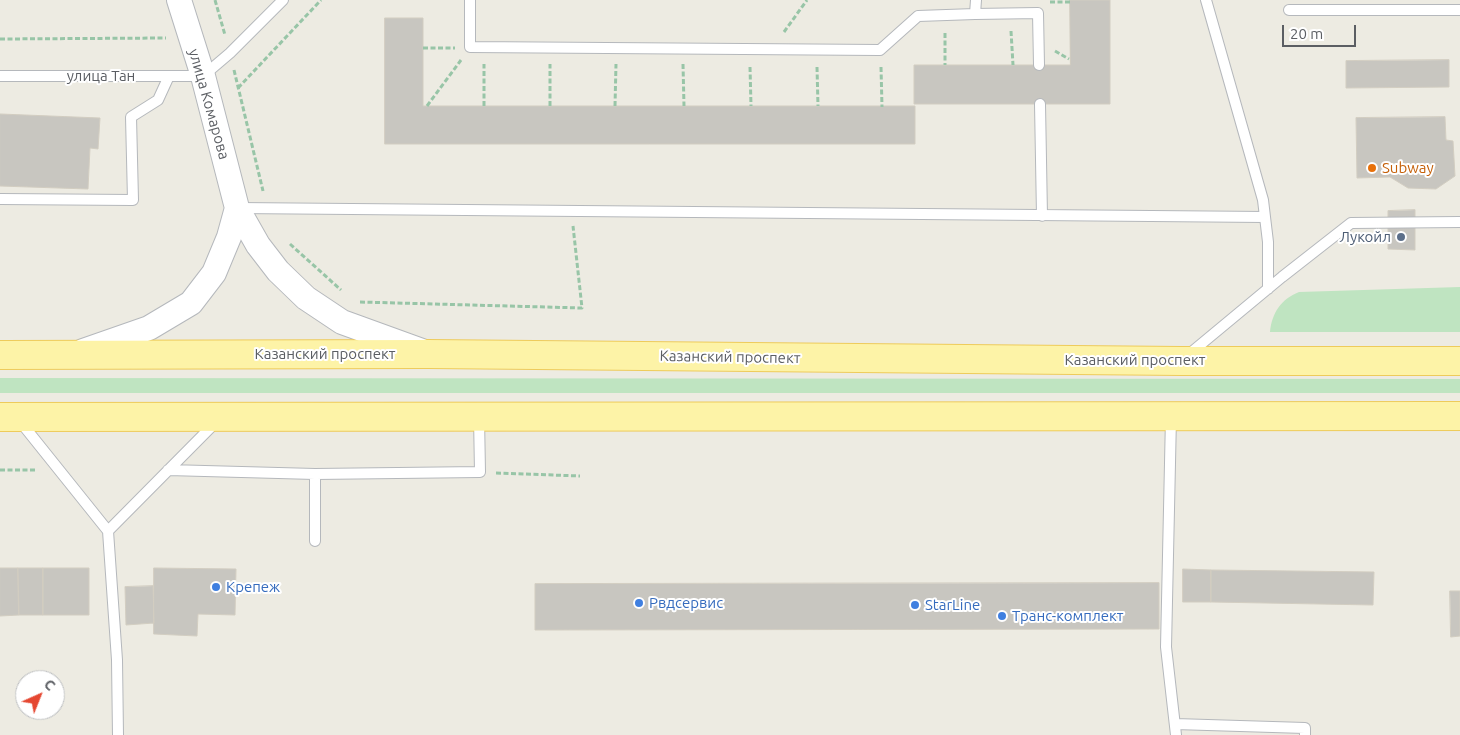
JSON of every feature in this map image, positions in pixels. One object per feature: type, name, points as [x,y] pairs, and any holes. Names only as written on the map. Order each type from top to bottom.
[{"type":"main road","name":"Казанский проспект","points":[[0,355],[428,354],[1181,361],[1460,361]]},
{"type":"main road","points":[[8,417],[1460,416]]},
{"type":"street","name":"улица Комарова","points":[[179,0],[203,76],[237,208]]},
{"type":"street","points":[[237,208],[258,245],[278,271],[306,298],[342,322],[428,354]]},
{"type":"street","points":[[72,355],[149,328],[191,303],[214,273],[229,237],[237,208]]},
{"type":"lane","points":[[203,76],[283,0]]},
{"type":"lane","points":[[470,0],[470,47],[485,48],[880,50],[918,16],[1038,13],[1039,65]]},
{"type":"lane","points":[[975,14],[976,0]]},
{"type":"lane","points":[[1206,0],[1263,200],[1268,242],[1268,289]]},
{"type":"lane","points":[[1289,10],[1460,10]]},
{"type":"lane","name":"улица Тан","points":[[0,76],[203,76]]},
{"type":"lane","points":[[0,199],[133,200],[131,117],[158,100],[169,76]]},
{"type":"lane","points":[[1040,104],[1042,216]]},
{"type":"lane","points":[[237,208],[1265,217]]},
{"type":"lane","points":[[1181,361],[1351,223],[1460,222]]},
{"type":"lane","points":[[168,470],[315,474],[480,472],[480,416]]},
{"type":"lane","points":[[1171,416],[1166,647],[1176,735]]},
{"type":"lane","points":[[8,417],[60,471],[108,531],[117,660],[118,735]]},
{"type":"lane","points":[[108,531],[221,417]]},
{"type":"lane","points":[[315,474],[315,541]]},
{"type":"lane","points":[[1175,724],[1305,728],[1305,735]]},
{"type":"path","points":[[238,88],[322,0]]},
{"type":"path","points":[[772,49],[807,0]]},
{"type":"path","points":[[1011,13],[1013,65]]},
{"type":"path","points":[[944,15],[945,65]]},
{"type":"path","points":[[0,39],[190,38]]},
{"type":"path","points":[[423,48],[470,47]]},
{"type":"path","points":[[427,106],[470,47]]},
{"type":"path","points":[[484,106],[485,48]]},
{"type":"path","points":[[550,48],[550,106]]},
{"type":"path","points":[[615,106],[616,48]]},
{"type":"path","points":[[683,49],[684,106]]},
{"type":"path","points":[[750,49],[751,106]]},
{"type":"path","points":[[817,50],[818,106]]},
{"type":"path","points":[[880,50],[882,106]]},
{"type":"path","points":[[572,211],[582,308]]},
{"type":"path","points":[[0,470],[60,471]]},
{"type":"path","points":[[480,472],[580,476]]},
{"type":"green space","points":[[1460,287],[1460,332],[1270,332],[1278,308],[1287,299],[1299,292]]},
{"type":"green space","points":[[0,378],[1460,379],[1460,393],[0,393]]},
{"type":"building","points":[[1070,0],[1110,0],[1110,104],[914,104],[914,65],[1070,65]]},
{"type":"building","points":[[385,18],[423,18],[423,106],[915,106],[915,144],[385,144]]},
{"type":"building","points":[[1449,60],[1449,87],[1346,88],[1346,61]]},
{"type":"building","points":[[0,114],[100,118],[98,149],[90,148],[88,189],[0,186]]},
{"type":"building","points":[[1445,117],[1446,140],[1453,141],[1455,176],[1436,189],[1408,188],[1390,177],[1357,178],[1356,118]]},
{"type":"building","points":[[1415,210],[1415,250],[1388,249],[1388,211]]},
{"type":"building","points":[[0,568],[18,568],[19,615],[0,616]]},
{"type":"building","points":[[18,568],[43,568],[43,615],[19,615]]},
{"type":"building","points":[[43,568],[89,568],[89,615],[43,615]]},
{"type":"building","points":[[154,568],[236,569],[235,615],[198,614],[197,636],[154,634]]},
{"type":"building","points":[[1183,569],[1211,570],[1211,602],[1183,602]]},
{"type":"building","points":[[1211,570],[1374,572],[1373,605],[1211,602]]},
{"type":"building","points":[[1159,583],[1159,629],[535,630],[535,584]]},
{"type":"building","points":[[153,586],[154,623],[126,625],[125,587]]},
{"type":"building","points":[[1450,591],[1460,591],[1460,636],[1451,637]]},
{"type":"place","name":"Subway","points":[[1372,168]]},
{"type":"place","name":"Лукойл","points":[[1401,237]]},
{"type":"place","name":"Крепеж","points":[[216,587]]},
{"type":"place","name":"Рвдсервис","points":[[639,603]]},
{"type":"place","name":"StarLine","points":[[915,605]]},
{"type":"place","name":"Транс-комплект","points":[[1002,616]]}]
